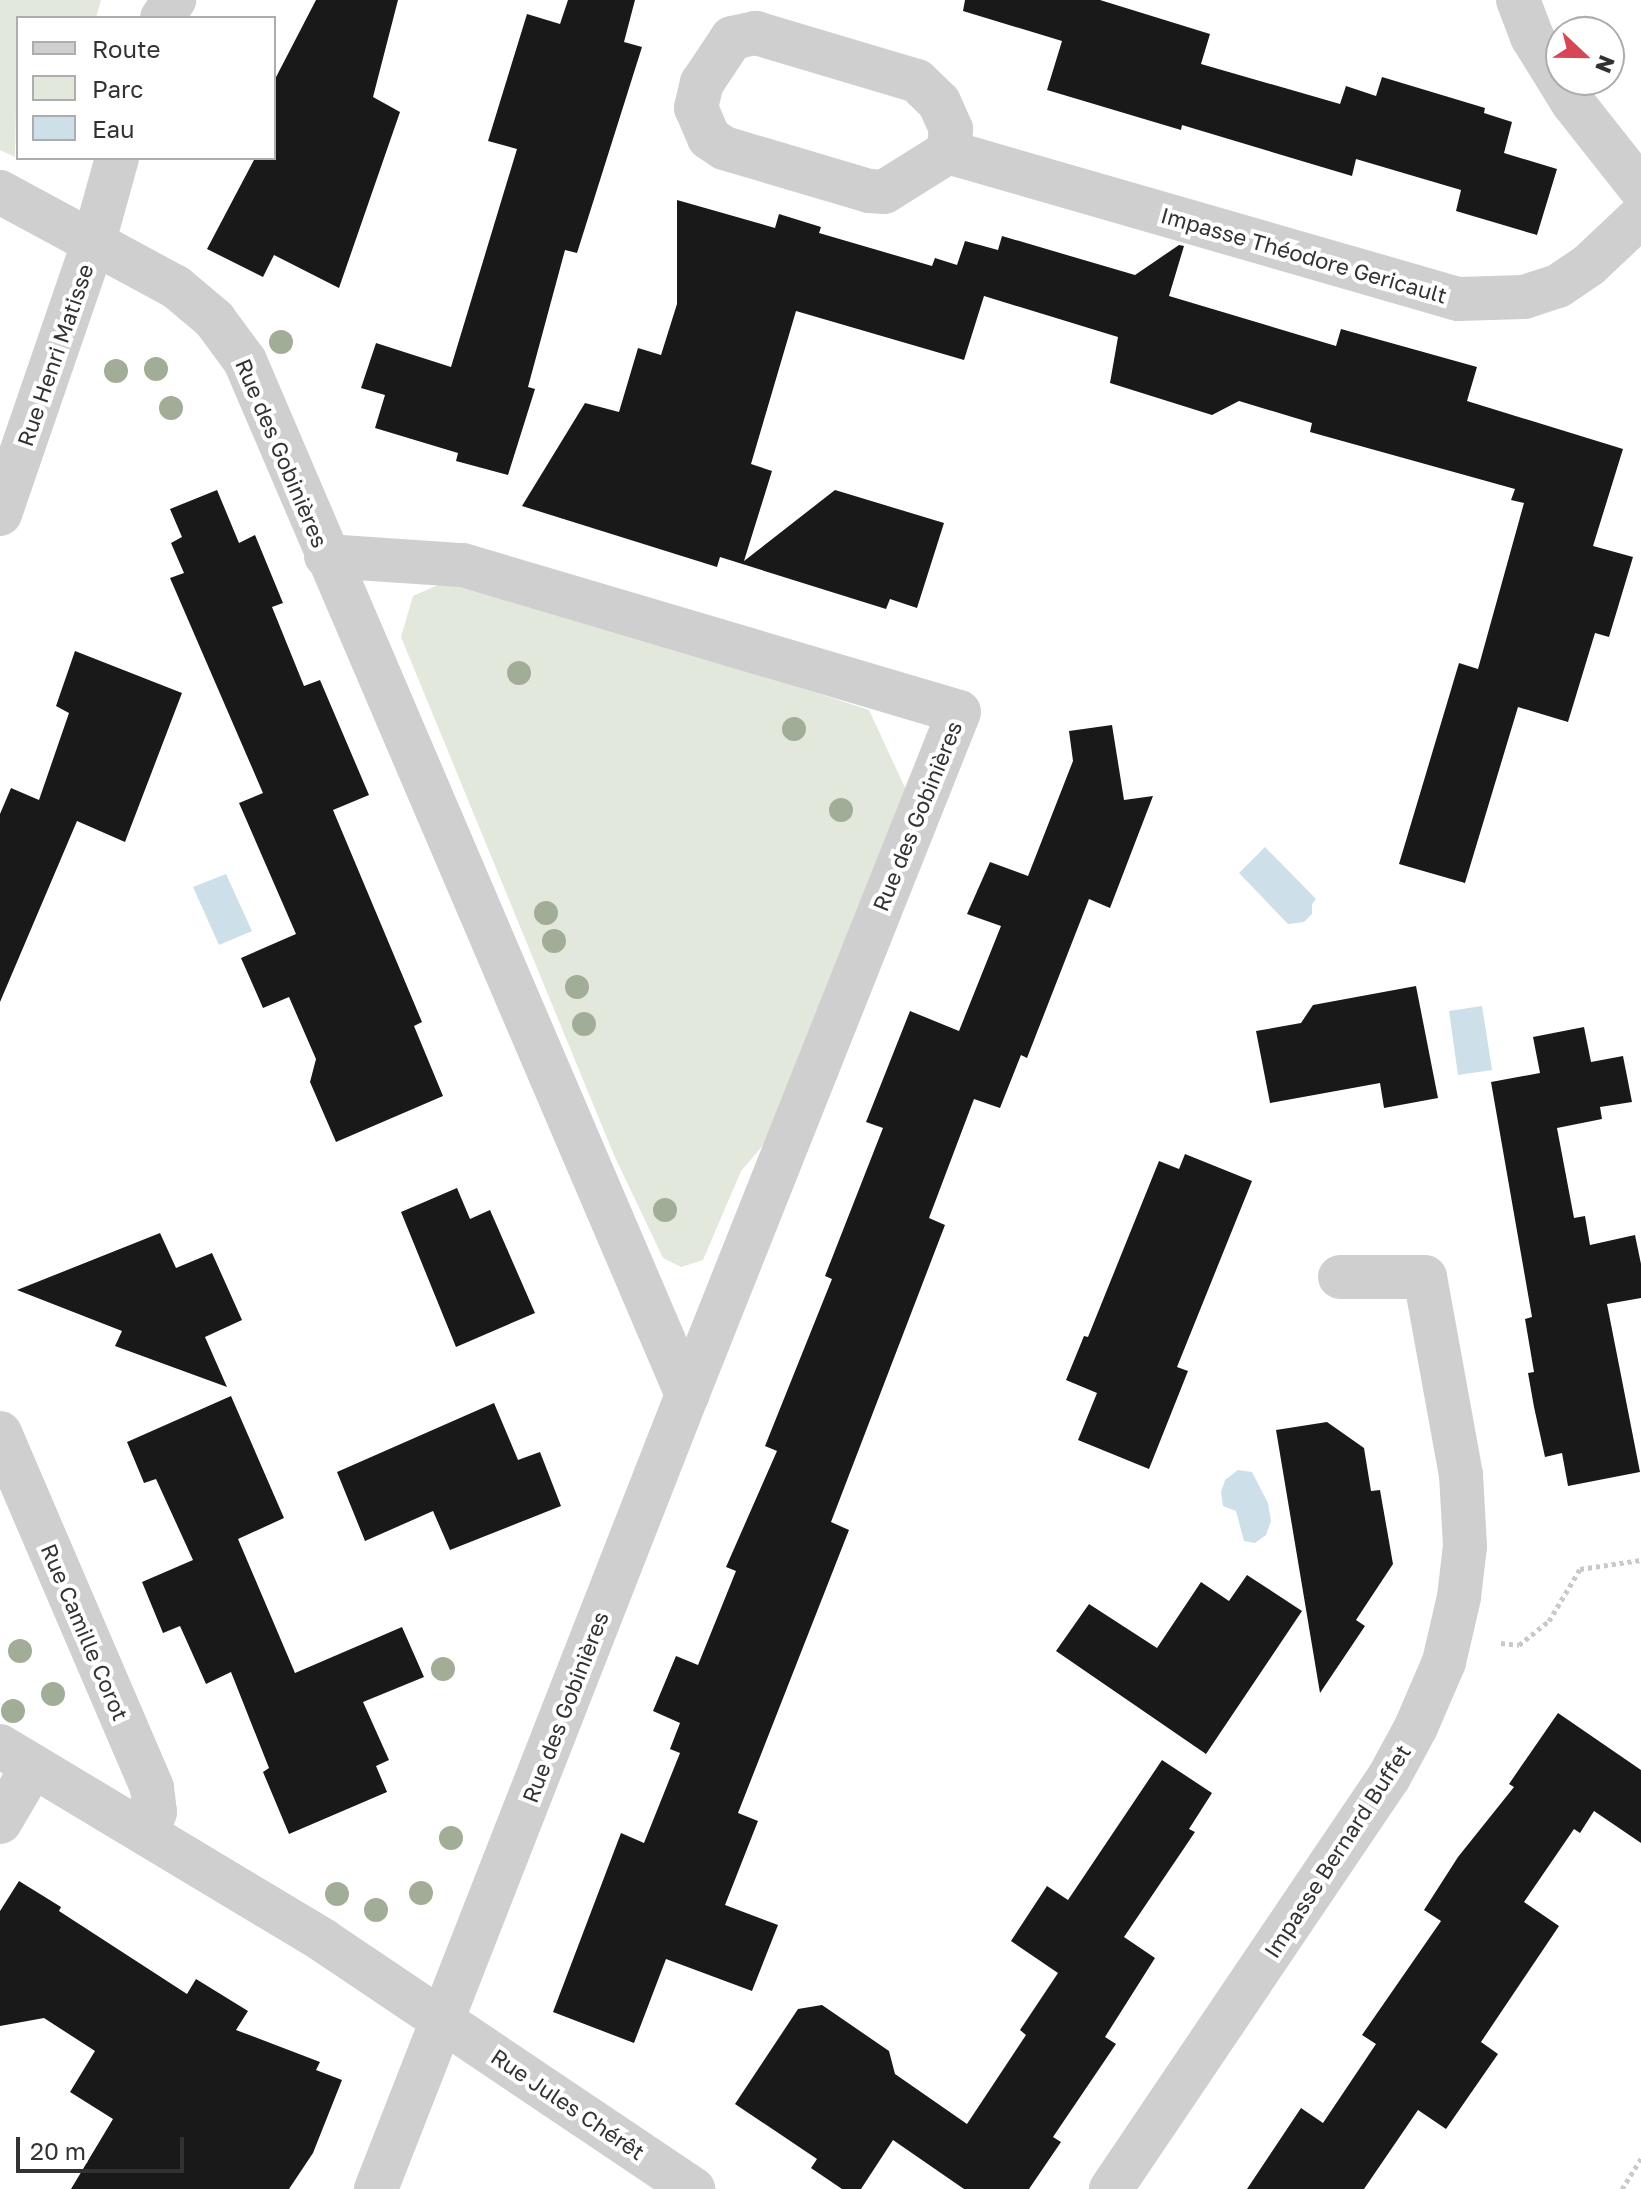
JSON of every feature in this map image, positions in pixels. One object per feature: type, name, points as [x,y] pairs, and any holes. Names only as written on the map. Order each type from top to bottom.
[{"type":"street","points":[[1518,0],[1532,37],[1573,103],[1641,189]]},
{"type":"street","points":[[756,33],[917,81],[939,102],[951,129],[948,152],[884,192],[869,191],[724,148],[709,138],[696,108],[702,83],[732,38],[756,33]]},
{"type":"street","name":"Impasse Théodore Gericault","points":[[948,152],[1458,299],[1524,297],[1558,286],[1589,265],[1641,216]]},
{"type":"street","name":"Rue Henri Matisse","points":[[0,514],[94,241],[116,160]]},
{"type":"street","name":"Rue des Gobinières","points":[[0,192],[176,287],[214,319],[245,361],[687,1395]]},
{"type":"street","name":"Rue des Gobinières","points":[[326,556],[463,565],[959,712],[376,2189]]},
{"type":"street","name":"Impasse Bernard Buffet","points":[[1111,2189],[1389,1777],[1416,1727],[1444,1662],[1459,1597],[1465,1546],[1461,1475],[1425,1277],[1340,1277]]},
{"type":"street","name":"Rue Camille Corot","points":[[0,1433],[152,1788],[155,1812],[147,1832]]},
{"type":"street","points":[[0,1822],[16,1756],[324,1941],[443,2019]]},
{"type":"street","name":"Rue Jules Chérêt","points":[[443,2019],[693,2189]]},
{"type":"path","points":[[1494,1642],[1519,1645],[1549,1621],[1580,1569],[1641,1560]]},
{"type":"path","points":[[1622,2189],[1641,2159]]},
{"type":"green space","points":[[0,0],[101,0],[97,16],[16,16],[15,157],[0,150]]},
{"type":"green space","points":[[454,578],[506,591],[869,710],[907,792],[772,1135],[741,1171],[703,1260],[681,1267],[663,1258],[614,1155],[401,637],[413,596]]},
{"type":"water","points":[[1265,847],[1316,899],[1312,904],[1312,914],[1304,922],[1288,924],[1239,873]]},
{"type":"water","points":[[226,874],[252,931],[219,945],[193,887]]},
{"type":"water","points":[[1482,1006],[1492,1070],[1458,1075],[1449,1011]]},
{"type":"water","points":[[1238,1470],[1252,1472],[1268,1503],[1271,1521],[1266,1535],[1255,1543],[1244,1541],[1236,1511],[1223,1506],[1221,1492],[1225,1480]]},
{"type":"building","points":[[316,0],[398,0],[373,97],[400,112],[339,288],[274,255],[263,277],[207,249],[254,160],[276,160],[276,77]]},
{"type":"building","points":[[568,0],[635,0],[624,42],[642,47],[577,253],[565,250],[528,387],[535,389],[508,475],[456,461],[458,453],[375,428],[385,395],[361,388],[376,343],[451,367],[517,149],[488,141],[527,14],[560,24]]},
{"type":"building","points":[[965,0],[1100,0],[1210,34],[1201,64],[1340,104],[1346,86],[1376,96],[1382,77],[1485,108],[1484,113],[1512,122],[1504,153],[1557,169],[1537,235],[1456,211],[1461,190],[1356,159],[1352,176],[1182,125],[1181,130],[1047,90],[1062,41],[963,11]]},
{"type":"building","points":[[677,200],[775,228],[779,214],[821,227],[819,233],[932,266],[935,258],[957,265],[965,241],[998,250],[1002,236],[1135,275],[1179,245],[1184,246],[1169,296],[1336,346],[1341,329],[1477,367],[1467,401],[1623,449],[1593,546],[1633,557],[1609,637],[1595,633],[1568,722],[1518,707],[1465,883],[1399,864],[1459,663],[1478,669],[1524,503],[1511,500],[1515,489],[1310,432],[1312,423],[1239,401],[1212,415],[1110,383],[1118,337],[984,296],[964,360],[796,311],[751,464],[772,471],[744,561],[835,490],[944,523],[917,608],[890,599],[886,609],[720,557],[717,567],[522,506],[585,403],[619,412],[638,348],[661,355],[677,304]]},
{"type":"building","points":[[217,490],[239,543],[255,535],[283,603],[272,607],[304,686],[320,680],[369,795],[333,810],[422,1022],[414,1026],[443,1096],[336,1142],[310,1082],[316,1059],[289,997],[263,1008],[241,958],[296,934],[239,803],[263,793],[170,578],[184,573],[171,543],[182,537],[170,509]]},
{"type":"building","points":[[75,651],[182,693],[125,842],[77,821],[0,1002],[0,814],[11,788],[39,800],[69,713],[56,706]]},
{"type":"building","points":[[1112,725],[1124,800],[1153,796],[1110,908],[1089,899],[1027,1058],[1021,1055],[1000,1108],[974,1099],[929,1218],[945,1225],[831,1522],[849,1530],[738,1813],[758,1821],[725,1905],[778,1925],[752,1991],[666,1959],[634,2043],[553,2012],[621,1833],[644,1843],[680,1753],[670,1749],[680,1723],[653,1711],[676,1656],[698,1665],[736,1571],[726,1567],[777,1451],[765,1446],[832,1279],[825,1276],[883,1128],[866,1122],[910,1011],[959,1031],[1001,926],[967,914],[990,862],[1028,876],[1073,761],[1069,731]]},
{"type":"building","points":[[1416,986],[1438,1098],[1384,1108],[1380,1083],[1270,1103],[1256,1031],[1301,1023],[1313,1005]]},
{"type":"building","points":[[1584,1027],[1591,1062],[1623,1056],[1632,1102],[1600,1107],[1602,1119],[1557,1128],[1574,1218],[1585,1216],[1590,1245],[1635,1235],[1641,1264],[1641,1298],[1607,1304],[1640,1472],[1568,1486],[1562,1453],[1545,1457],[1534,1407],[1528,1373],[1534,1372],[1525,1319],[1532,1317],[1491,1082],[1540,1073],[1533,1037]]},
{"type":"building","points":[[1185,1154],[1252,1181],[1177,1367],[1188,1371],[1149,1469],[1078,1440],[1097,1393],[1066,1380],[1084,1336],[1088,1337],[1159,1161],[1179,1169]]},
{"type":"building","points":[[457,1188],[470,1219],[490,1210],[535,1313],[456,1347],[401,1212]]},
{"type":"building","points":[[160,1233],[176,1268],[212,1253],[242,1320],[205,1337],[227,1387],[115,1346],[122,1331],[17,1290]]},
{"type":"building","points":[[231,1396],[284,1518],[238,1539],[295,1673],[402,1627],[424,1677],[363,1702],[389,1760],[376,1766],[387,1792],[289,1834],[263,1772],[269,1768],[231,1672],[206,1684],[180,1626],[163,1633],[142,1582],[193,1560],[156,1479],[144,1483],[127,1442]]},
{"type":"building","points":[[494,1403],[518,1460],[540,1452],[561,1506],[450,1550],[433,1511],[365,1541],[337,1472]]},
{"type":"building","points":[[1327,1422],[1364,1448],[1371,1491],[1380,1490],[1393,1564],[1356,1620],[1365,1626],[1320,1693],[1276,1430]]},
{"type":"building","points":[[1247,1575],[1302,1611],[1206,1754],[1056,1651],[1089,1604],[1157,1648],[1201,1582],[1229,1601]]},
{"type":"building","points":[[1558,1713],[1641,1770],[1641,1843],[1594,1811],[1580,1833],[1574,1829],[1524,1902],[1559,1926],[1481,2042],[1498,2054],[1446,2129],[1418,2110],[1364,2189],[1247,2189],[1301,2108],[1323,2123],[1376,2044],[1362,2035],[1441,1921],[1424,1910],[1458,1857],[1514,1787],[1509,1784]]},
{"type":"building","points":[[1162,1760],[1212,1793],[1189,1829],[1195,1832],[1124,1937],[1155,1958],[1105,2037],[1116,2044],[1053,2137],[1061,2142],[1029,2189],[964,2189],[893,2140],[861,2189],[842,2189],[811,2168],[817,2159],[735,2104],[798,2009],[822,2005],[889,2051],[895,2074],[967,2124],[1026,2035],[1020,2030],[1058,1973],[1011,1941],[1047,1886],[1068,1900]]},
{"type":"building","points":[[19,1881],[61,1907],[59,1911],[187,1994],[196,1979],[248,2011],[236,2030],[320,2062],[316,2070],[342,2080],[313,2153],[289,2189],[71,2189],[113,2119],[70,2092],[95,2051],[44,2018],[0,2026],[0,1911]]}]
